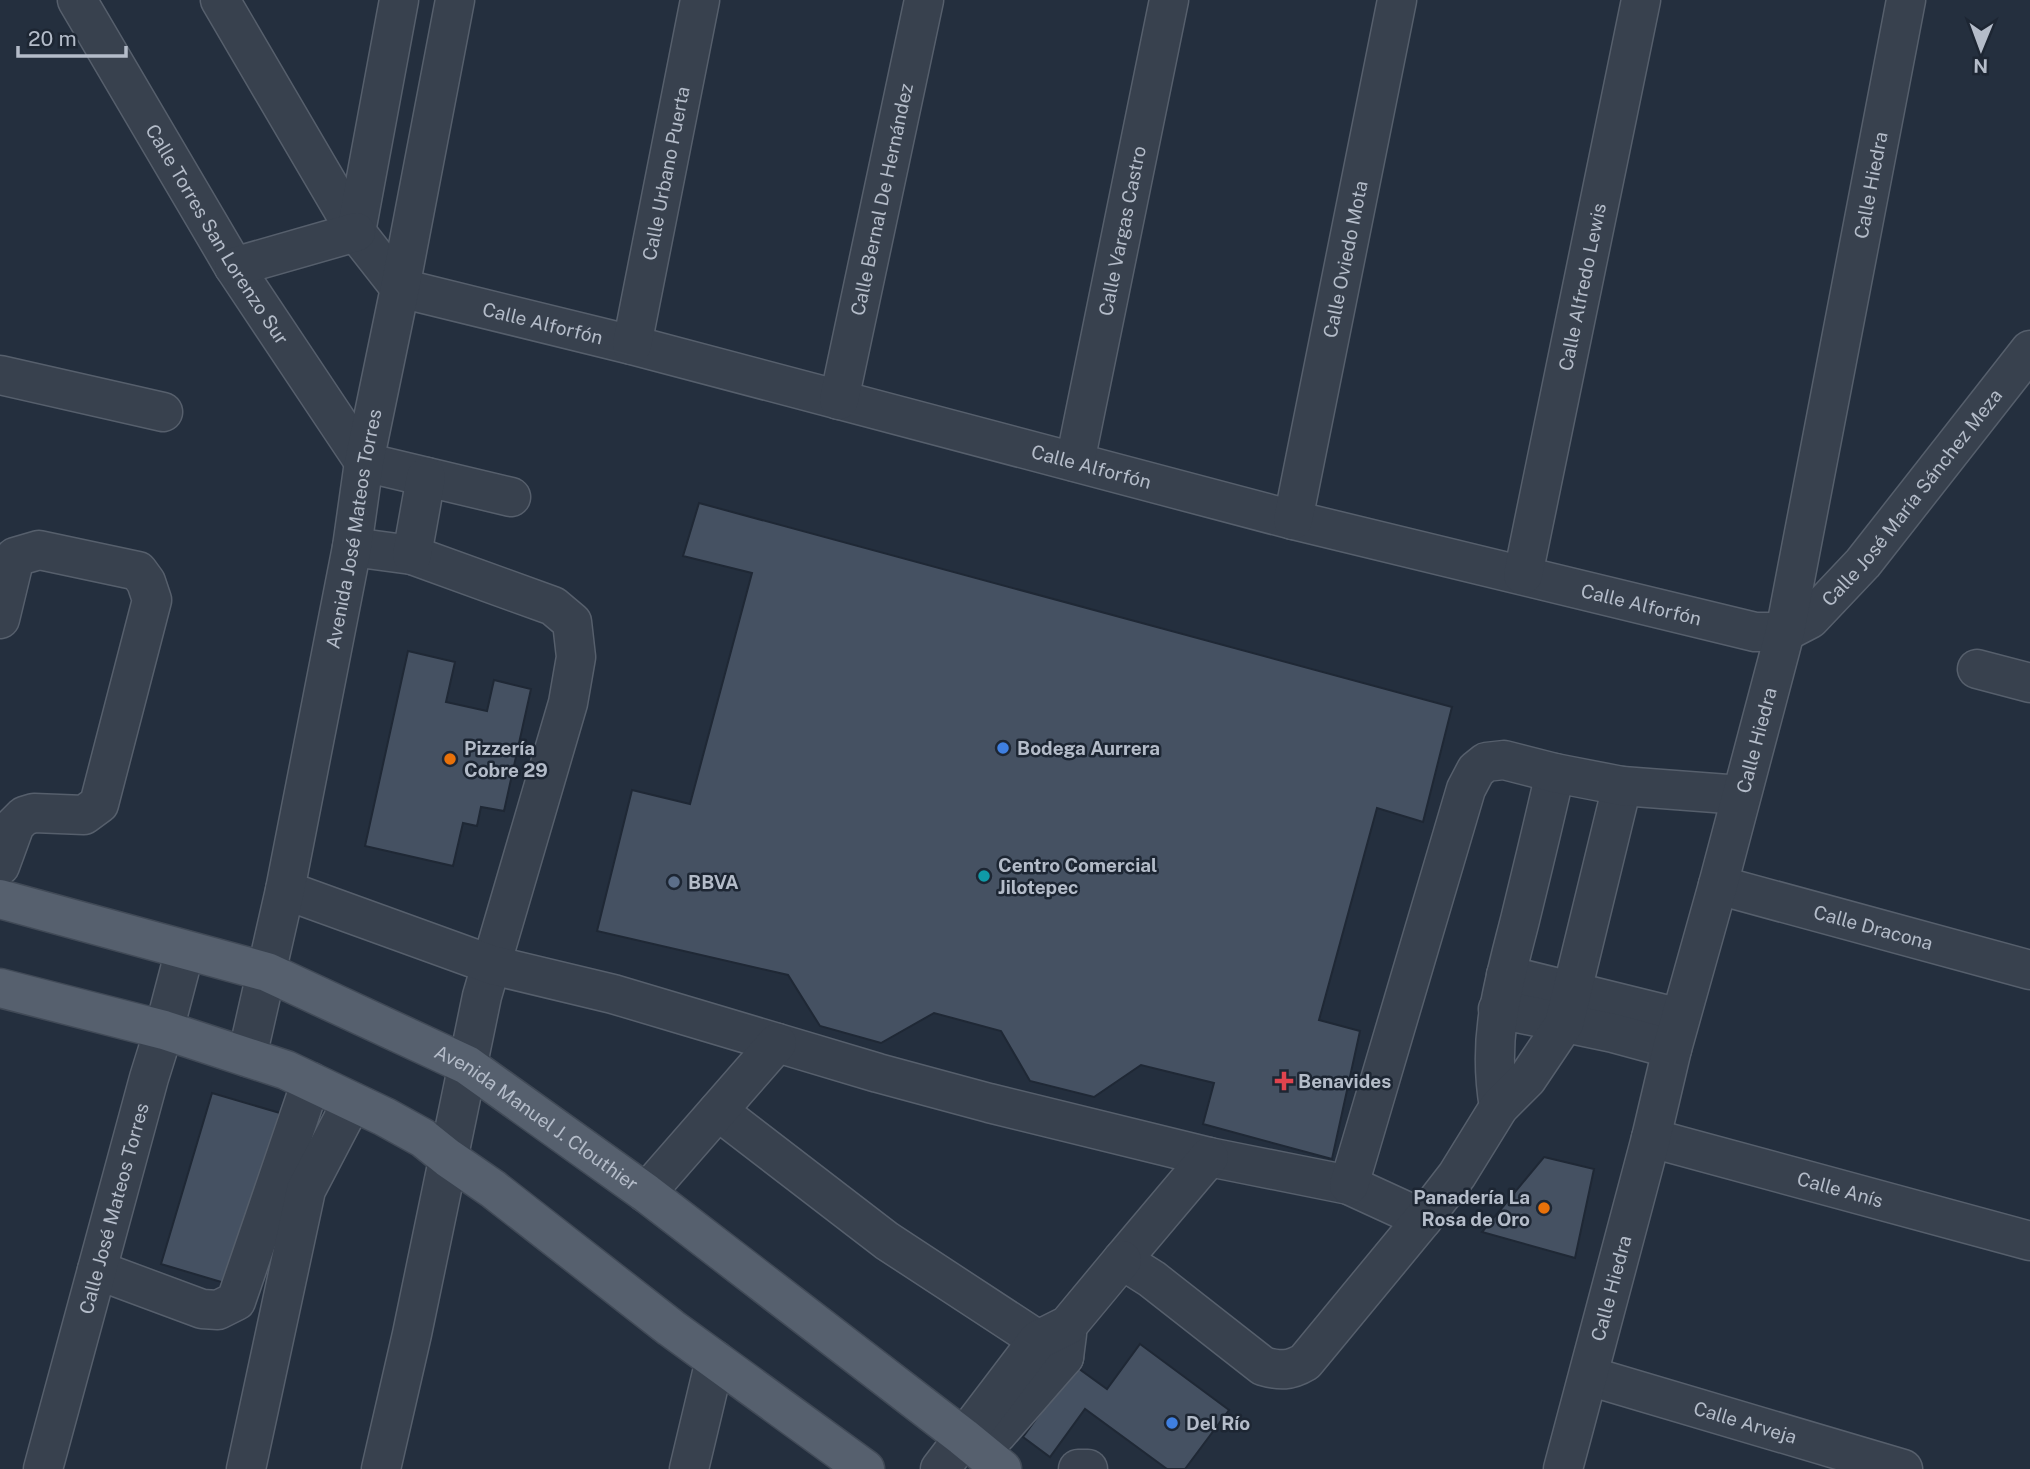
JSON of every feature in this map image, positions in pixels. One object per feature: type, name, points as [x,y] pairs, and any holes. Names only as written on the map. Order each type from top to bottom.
[{"type":"main road","name":"Avenida Manuel J. Clouthier","points":[[0,899],[267,972],[467,1065],[646,1193],[979,1457]]},
{"type":"main road","points":[[0,988],[164,1030],[247,1057],[286,1070],[385,1116],[423,1138],[493,1189],[671,1328],[865,1469]]},
{"type":"street","name":"Calle Torres San Lorenzo Sur","points":[[77,0],[234,267],[364,463]]},
{"type":"street","points":[[220,0],[356,232],[400,288]]},
{"type":"street","points":[[356,232],[399,0]]},
{"type":"street","name":"Avenida José Mateos Torres","points":[[247,1057],[285,890],[352,547],[364,463],[455,0]]},
{"type":"street","name":"Calle Urbano Puerta","points":[[632,345],[700,0]]},
{"type":"street","name":"Calle Bernal De Hernández","points":[[839,400],[924,0]]},
{"type":"street","name":"Calle Vargas Castro","points":[[1075,462],[1169,0]]},
{"type":"street","name":"Calle Oviedo Mota","points":[[1293,520],[1397,0]]},
{"type":"street","name":"Calle Alfredo Lewis","points":[[1523,575],[1641,0]]},
{"type":"street","name":"Calle Hiedra","points":[[1563,1469],[1651,1138],[1676,1033],[1785,632],[1906,0]]},
{"type":"street","points":[[234,267],[356,232]]},
{"type":"street","name":"Calle Alforfón","points":[[400,288],[632,345],[1293,520],[1755,632],[1785,632]]},
{"type":"street","name":"Calle José María Sánchez Meza","points":[[1785,632],[1810,619],[1863,563],[2030,349]]},
{"type":"street","points":[[0,374],[163,412]]},
{"type":"street","points":[[364,463],[511,497]]},
{"type":"street","points":[[412,555],[425,477]]},
{"type":"street","points":[[352,547],[412,555],[553,606],[572,622],[576,657],[568,703],[482,996],[412,1334],[381,1469]]},
{"type":"street","points":[[0,619],[15,557],[39,550],[138,571],[146,582],[152,600],[99,804],[84,815],[34,813],[24,816],[15,825],[0,866]]},
{"type":"street","points":[[1977,669],[2030,683]]},
{"type":"street","points":[[1349,1185],[1466,789],[1476,771],[1486,762],[1504,760],[1622,786],[1741,795]]},
{"type":"street","points":[[1499,1107],[1494,1052],[1502,992],[1555,773]]},
{"type":"street","points":[[1122,1260],[1162,1287],[1263,1366],[1280,1371],[1293,1369],[1306,1362],[1457,1175],[1499,1107],[1527,1079],[1568,1007],[1622,786]]},
{"type":"street","name":"Calle Dracona","points":[[1718,885],[2030,970]]},
{"type":"street","points":[[285,890],[492,965],[613,994],[878,1073],[977,1099],[1209,1157],[1349,1185],[1423,1219]]},
{"type":"street","name":"Calle José Mateos Torres","points":[[43,1469],[185,950]]},
{"type":"street","points":[[1502,992],[1568,1007],[1613,1033],[1676,1033]]},
{"type":"street","points":[[646,1193],[777,1043]]},
{"type":"street","points":[[97,1270],[202,1309],[218,1310],[236,1301],[311,1082]]},
{"type":"street","points":[[246,1469],[306,1190],[352,1102]]},
{"type":"street","points":[[718,1111],[887,1241],[1057,1341]]},
{"type":"street","name":"Calle Anís","points":[[1651,1138],[2030,1241]]},
{"type":"street","points":[[940,1469],[979,1457],[1057,1341],[1209,1157]]},
{"type":"street","points":[[690,1469],[715,1360]]},
{"type":"street","name":"Calle Arveja","points":[[1589,1376],[1857,1462],[1903,1469]]},
{"type":"street","points":[[1078,1469],[1088,1469]]},
{"type":"building","name":"Centro Comercial Jilotepec","points":[[699,503],[1452,707],[1423,822],[1377,808],[1319,1020],[1360,1031],[1332,1159],[1203,1124],[1214,1083],[1141,1065],[1094,1097],[1030,1081],[1001,1031],[934,1013],[881,1043],[820,1026],[788,975],[597,931],[632,790],[690,804],[752,573],[683,556]]},
{"type":"building","name":"Pizzería Cobre 29","points":[[408,651],[455,662],[446,702],[487,711],[494,680],[531,689],[504,811],[481,807],[477,826],[463,823],[453,866],[365,846]]},
{"type":"building","points":[[212,1093],[280,1113],[228,1284],[161,1264]]},
{"type":"building","name":"Panadería La Rosa de Oro","points":[[1544,1157],[1594,1169],[1575,1258],[1482,1232]]},
{"type":"building","points":[[1140,1344],[1229,1410],[1185,1469],[1167,1469],[1085,1409],[1050,1457],[1023,1437],[1075,1366],[1107,1389]]},
{"type":"place","name":"Bodega Aurrera","points":[[1003,748]]},
{"type":"place","name":"Pizzería Cobre 29","points":[[450,759]]},
{"type":"place","name":"Centro Comercial Jilotepec","points":[[984,876]]},
{"type":"place","name":"BBVA","points":[[674,882]]},
{"type":"place","name":"Benavides","points":[[1284,1081]]},
{"type":"place","name":"Panadería La Rosa de Oro","points":[[1544,1208]]},
{"type":"place","name":"Del Río","points":[[1172,1423]]}]
